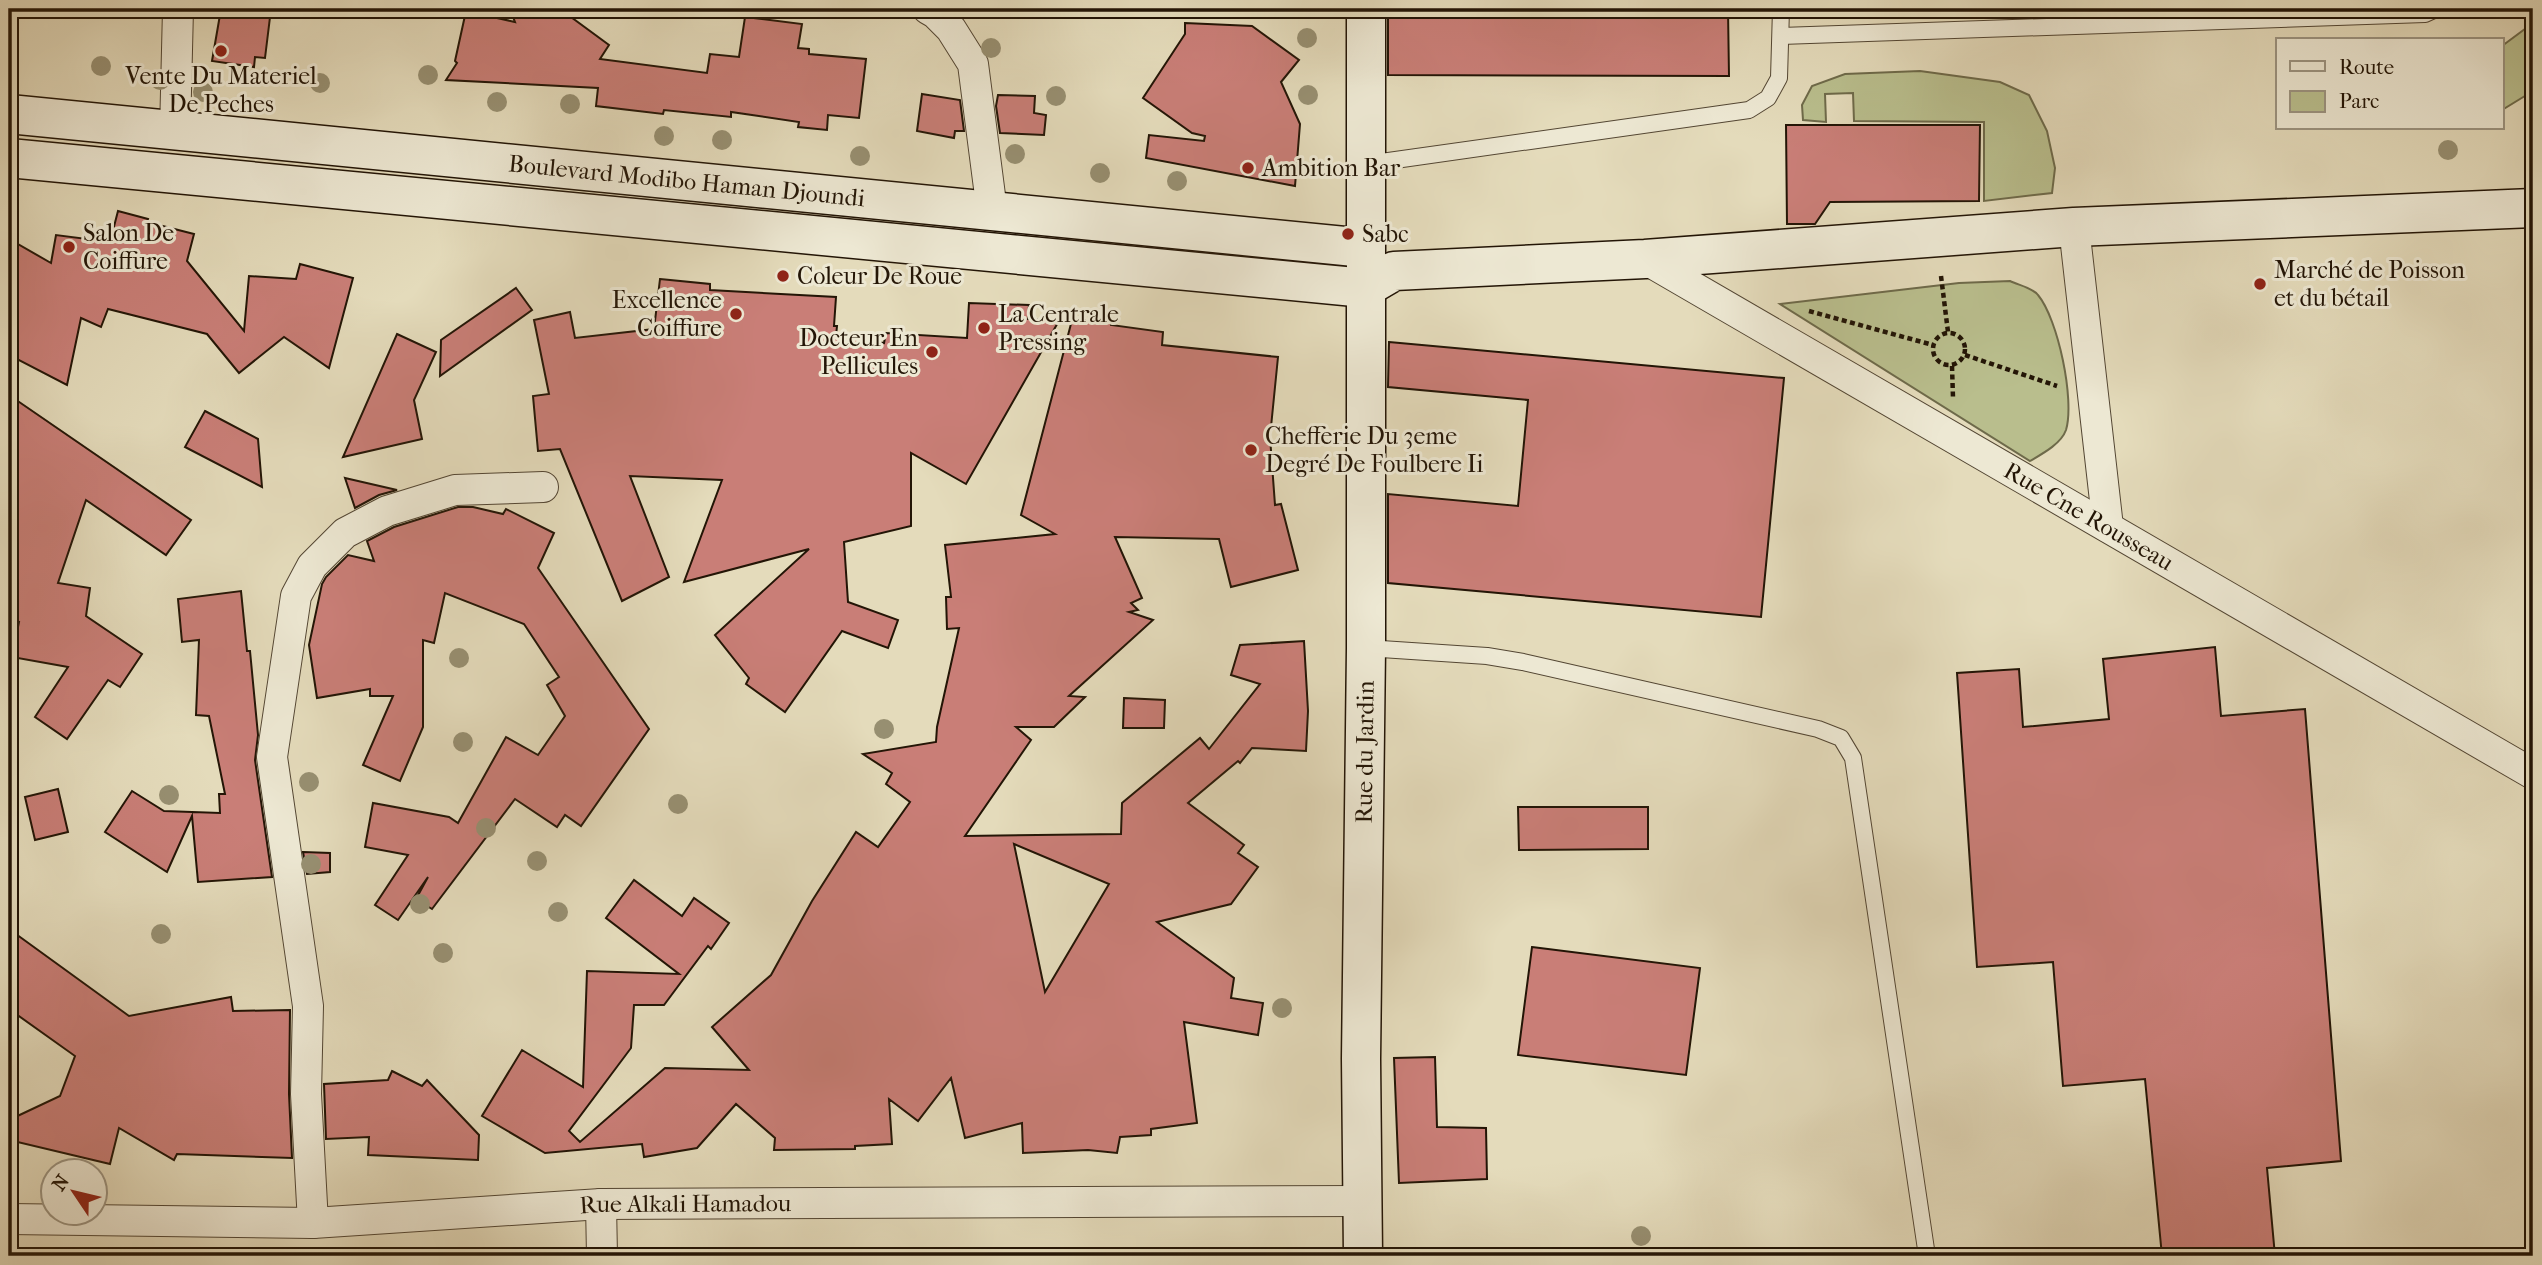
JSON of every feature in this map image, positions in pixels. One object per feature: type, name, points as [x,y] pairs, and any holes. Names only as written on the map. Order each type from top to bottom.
[{"type":"main road","name":"Rue du Jardin","points":[[1363,1256],[1361,1059],[1366,648],[1375,269],[1367,164],[1366,9]]},
{"type":"main road","name":"Boulevard Modibo Haman Djoundi","points":[[9,114],[992,211],[1375,269]]},
{"type":"main road","name":"Boulevard Modibo Haman Djoundi","points":[[9,158],[1375,269]]},
{"type":"main road","points":[[1375,269],[1646,259],[2074,227],[2533,208]]},
{"type":"street","points":[[175,132],[178,9]]},
{"type":"street","points":[[928,9],[951,29],[973,64],[992,211]]},
{"type":"street","points":[[2074,227],[2108,527]]},
{"type":"street","name":"Rue Cne Rousseau","points":[[1646,259],[2533,774]]},
{"type":"street","points":[[313,1223],[306,1094],[308,1006],[272,757],[296,596],[312,566],[345,533],[387,511],[455,491],[543,487]]},
{"type":"street","name":"Rue Alkali Hamadou","points":[[9,1219],[313,1223],[601,1204],[1362,1201]]},
{"type":"street","points":[[601,1204],[602,1256]]},
{"type":"lane","points":[[1367,164],[1749,110],[1768,98],[1779,78],[1781,9]]},
{"type":"lane","points":[[1781,36],[2425,14],[2436,9]]},
{"type":"lane","points":[[1366,648],[1487,656],[1523,662],[1818,729],[1841,738],[1853,758],[1927,1256]]},
{"type":"path","points":[[1936,237],[1948,332]]},
{"type":"path","points":[[1806,310],[1933,345]]},
{"type":"path","points":[[1948,332],[1959,335],[1965,344],[1965,355],[1952,366],[1941,364],[1934,356],[1933,345],[1938,337],[1948,332]]},
{"type":"path","points":[[1965,355],[2094,398]]},
{"type":"green space","points":[[2533,23],[2533,91],[2504,109],[2504,45]]},
{"type":"green space","points":[[1920,71],[2000,82],[2029,95],[2047,131],[2055,168],[2052,193],[1984,201],[1984,122],[1854,121],[1853,93],[1825,94],[1826,122],[1803,120],[1802,105],[1812,86],[1845,74]]},
{"type":"green space","points":[[2010,281],[2036,293],[2045,306],[2058,340],[2066,380],[2068,417],[2064,435],[2056,444],[2030,461],[1780,304],[1959,283]]},
{"type":"building","points":[[221,9],[271,9],[265,58],[255,57],[254,67],[212,61]]},
{"type":"building","points":[[510,9],[560,9],[609,45],[600,59],[707,73],[710,54],[739,57],[745,17],[802,24],[798,48],[809,49],[809,54],[866,59],[859,118],[828,115],[827,130],[798,127],[799,122],[731,112],[731,117],[664,110],[663,114],[596,106],[598,88],[446,80],[457,63],[455,61],[466,11],[515,22]]},
{"type":"building","points":[[1388,9],[1728,9],[1729,76],[1388,75]]},
{"type":"building","points":[[1185,23],[1252,26],[1299,60],[1281,82],[1300,124],[1295,186],[1146,158],[1149,135],[1204,141],[1205,136],[1192,133],[1143,98],[1185,34]]},
{"type":"building","points":[[922,94],[960,100],[964,131],[955,131],[954,138],[917,131]]},
{"type":"building","points":[[998,95],[1035,96],[1034,113],[1046,115],[1044,135],[1000,133],[996,106]]},
{"type":"building","points":[[1786,125],[1980,125],[1979,201],[1830,202],[1815,224],[1787,224]]},
{"type":"building","points":[[118,211],[148,219],[147,222],[194,234],[187,261],[244,331],[249,276],[296,279],[300,264],[353,278],[329,368],[284,337],[239,373],[207,334],[108,309],[101,327],[81,318],[67,385],[9,355],[9,239],[51,263],[56,235],[110,242]]},
{"type":"building","points":[[660,279],[710,284],[710,290],[836,297],[836,336],[884,343],[886,333],[967,338],[969,303],[1029,305],[1028,319],[1060,319],[966,484],[911,453],[911,526],[844,542],[848,602],[898,620],[888,648],[842,631],[785,712],[746,684],[749,678],[715,635],[809,549],[684,582],[722,480],[630,476],[669,577],[622,601],[560,449],[538,451],[533,396],[549,394],[534,320],[570,312],[575,338],[654,329]]},
{"type":"building","points":[[516,288],[532,310],[440,376],[441,340]]},
{"type":"building","points":[[1072,320],[1111,320],[1111,325],[1163,332],[1162,345],[1278,357],[1270,437],[1275,505],[1281,504],[1298,570],[1231,587],[1219,539],[1115,537],[1142,598],[1131,603],[1138,610],[1129,612],[1153,620],[1069,696],[1085,697],[1054,727],[1016,727],[1031,740],[965,836],[1121,834],[1122,803],[1200,738],[1209,749],[1260,684],[1231,675],[1240,645],[1304,641],[1308,711],[1306,751],[1252,748],[1240,763],[1238,761],[1188,803],[1244,845],[1238,853],[1258,867],[1231,904],[1157,922],[1234,978],[1231,998],[1263,1003],[1258,1035],[1184,1022],[1197,1123],[1151,1129],[1151,1135],[1120,1137],[1117,1153],[1088,1150],[1023,1153],[1022,1123],[965,1138],[951,1078],[918,1121],[889,1099],[892,1144],[855,1146],[855,1149],[774,1150],[775,1138],[736,1104],[697,1148],[644,1157],[642,1144],[545,1153],[482,1116],[522,1050],[583,1087],[587,971],[679,974],[606,918],[634,880],[682,916],[694,898],[729,923],[711,949],[708,946],[664,1005],[634,1005],[631,1048],[569,1131],[580,1142],[665,1068],[749,1070],[712,1027],[771,975],[812,901],[856,832],[878,847],[910,802],[886,784],[892,773],[863,754],[936,742],[959,628],[947,629],[946,597],[951,597],[945,545],[1055,534],[1021,515]],"holes":[[[1014,844],[1109,884],[1045,992]]]},
{"type":"building","points":[[397,334],[436,352],[414,400],[422,439],[343,457]]},
{"type":"building","points":[[1389,342],[1784,378],[1761,617],[1388,583],[1388,494],[1518,506],[1528,400],[1388,387]]},
{"type":"building","points":[[9,395],[191,520],[166,555],[86,500],[58,583],[90,588],[86,616],[142,654],[120,687],[108,680],[67,739],[35,717],[68,667],[12,657],[19,622],[9,621]]},
{"type":"building","points":[[205,411],[258,439],[262,487],[185,447]]},
{"type":"building","points":[[345,478],[397,490],[379,495],[355,508]]},
{"type":"building","points":[[458,507],[473,507],[503,514],[506,509],[554,533],[538,568],[649,729],[581,826],[565,815],[557,827],[515,799],[432,909],[416,899],[428,877],[398,920],[375,905],[408,855],[365,847],[373,803],[449,817],[458,823],[506,737],[538,755],[565,716],[547,685],[559,677],[524,624],[445,593],[434,643],[423,640],[423,727],[400,781],[363,765],[393,696],[370,696],[370,689],[317,698],[309,645],[322,584],[326,577],[348,555],[374,561],[367,541],[394,527]]},
{"type":"building","points":[[241,591],[258,735],[255,760],[272,877],[198,882],[192,816],[167,872],[105,832],[132,791],[164,811],[220,813],[219,794],[225,794],[209,716],[196,715],[199,640],[182,642],[178,599]]},
{"type":"building","points":[[2215,647],[2221,716],[2305,709],[2341,1161],[2267,1168],[2275,1256],[2162,1256],[2145,1079],[2063,1086],[2053,962],[1977,967],[1957,673],[2019,669],[2023,727],[2109,719],[2103,659]]},
{"type":"building","points":[[1124,698],[1165,700],[1164,728],[1123,728]]},
{"type":"building","points":[[58,789],[68,832],[35,840],[25,797]]},
{"type":"building","points":[[1518,807],[1648,807],[1648,849],[1519,850]]},
{"type":"building","points":[[303,852],[330,853],[330,872],[307,874]]},
{"type":"building","points":[[9,929],[129,1016],[231,997],[233,1011],[290,1010],[289,1094],[292,1158],[177,1154],[174,1160],[119,1128],[110,1164],[108,1156],[76,1156],[9,1140],[9,1120],[60,1096],[75,1056],[9,1009]]},
{"type":"building","points":[[1532,947],[1700,968],[1686,1075],[1518,1055]]},
{"type":"building","points":[[1435,1057],[1437,1127],[1486,1128],[1487,1179],[1399,1183],[1394,1058]]},
{"type":"building","points":[[392,1071],[422,1086],[427,1080],[479,1135],[478,1160],[368,1155],[369,1137],[326,1139],[324,1084],[388,1080]]},
{"type":"place","name":"Vente Du Materiel De Peches","points":[[221,51]]},
{"type":"place","name":"Ambition Bar","points":[[1248,168]]},
{"type":"place","name":"Sabc","points":[[1348,234]]},
{"type":"place","name":"Salon De Coiffure","points":[[69,247]]},
{"type":"place","name":"Coleur De Roue","points":[[783,276]]},
{"type":"place","name":"Marché de Poisson et du bétail","points":[[2260,284]]},
{"type":"place","name":"Excellence Coiffure","points":[[736,314]]},
{"type":"place","name":"La Centrale Pressing","points":[[984,328]]},
{"type":"place","name":"Docteur En Pellicules","points":[[932,352]]},
{"type":"place","name":"Chefferie Du 3eme Degré De Foulbere Ii","points":[[1251,450]]}]
